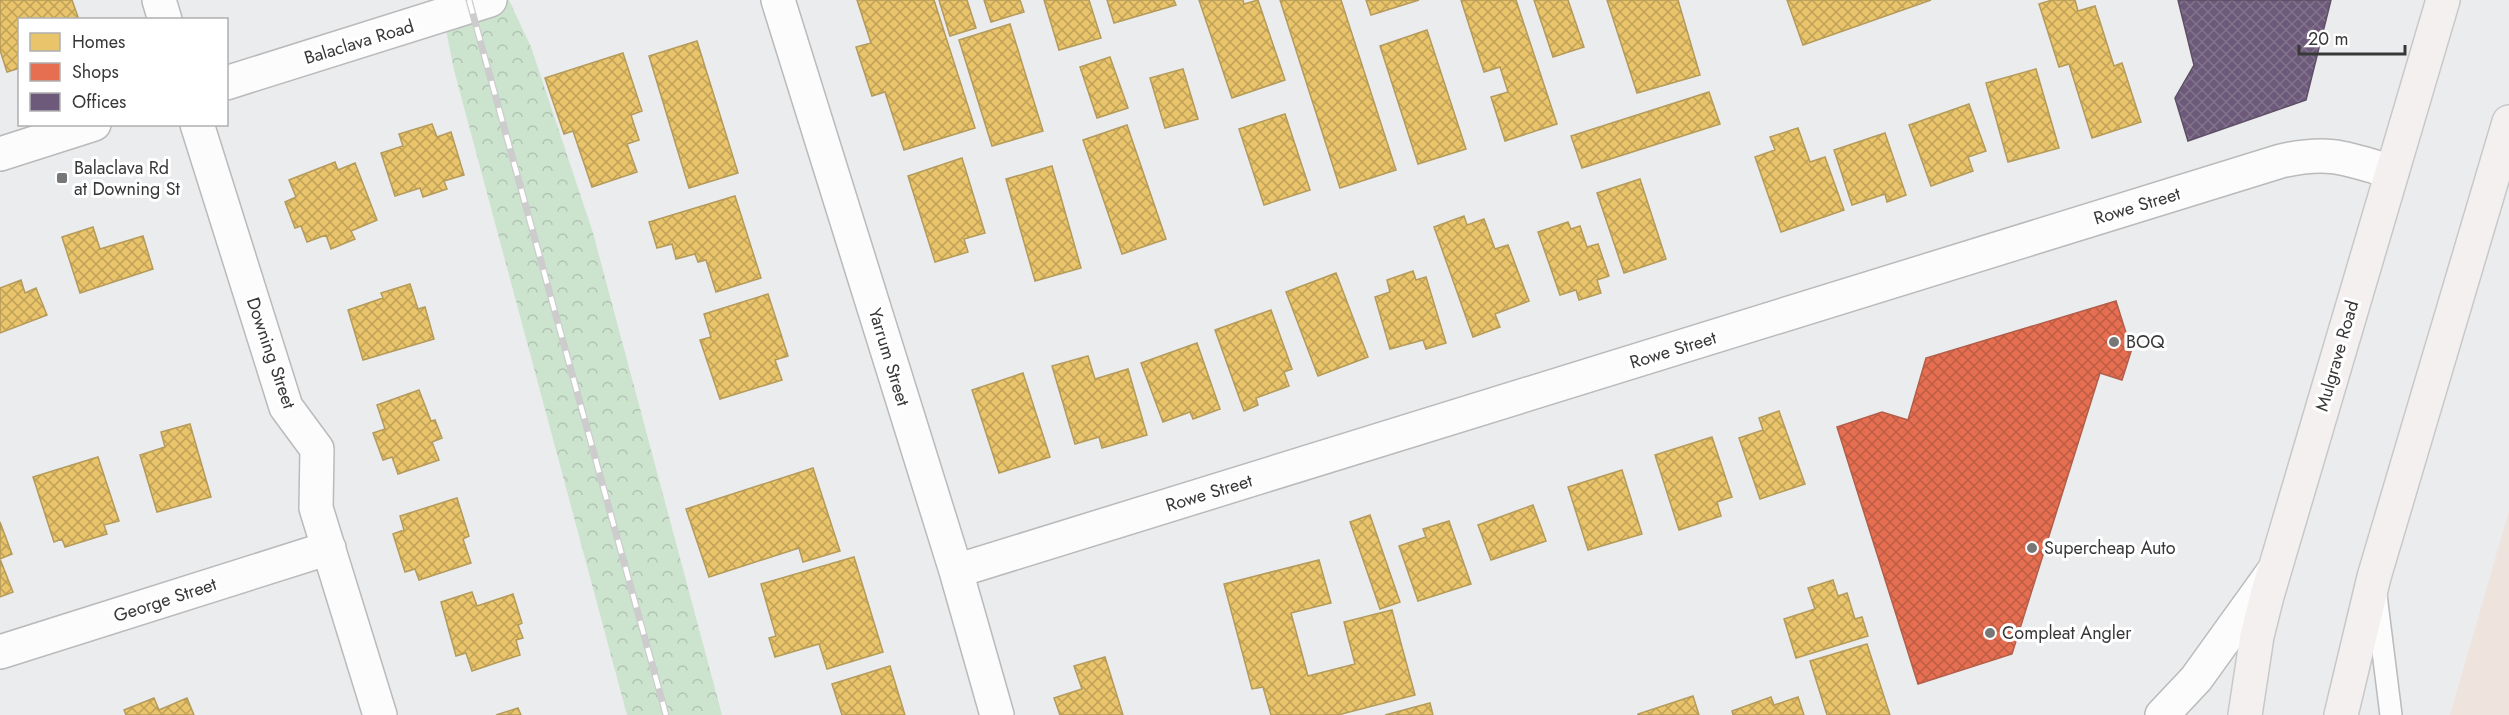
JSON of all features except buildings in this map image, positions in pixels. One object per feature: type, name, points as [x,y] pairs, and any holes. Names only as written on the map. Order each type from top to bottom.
[{"type":"main road","name":"Mulgrave Road","points":[[2245,715],[2257,636],[2275,570],[2443,0]]},
{"type":"main road","points":[[2341,715],[2374,577],[2509,122]]},
{"type":"street","points":[[159,0],[164,18]]},
{"type":"street","name":"Balaclava Road","points":[[228,82],[490,0]]},
{"type":"street","name":"Yarrum Street","points":[[778,0],[956,571],[997,715]]},
{"type":"street","points":[[0,154],[88,126]]},
{"type":"street","name":"Downing Street","points":[[198,126],[286,406],[316,449],[316,508],[380,715]]},
{"type":"street","name":"Rowe Street","points":[[956,571],[2281,161],[2307,155],[2335,155],[2392,172]]},
{"type":"street","name":"George Street","points":[[0,651],[329,548]]},
{"type":"street","points":[[2162,715],[2196,679],[2275,570]]},
{"type":"lane","points":[[2374,577],[2391,715]]},
{"type":"shaded area","points":[[2509,511],[2509,715],[2450,715]]},
{"type":"green space","points":[[440,0],[509,0],[531,47],[593,233],[722,715],[627,715],[454,70]]},
{"type":"railway","points":[[469,0],[666,715]]},
{"type":"place","name":"Balaclava Rd at Downing St","points":[[62,178]]},
{"type":"place","name":"BOQ","points":[[2114,342]]},
{"type":"place","name":"Supercheap Auto","points":[[2032,548]]},
{"type":"place","name":"Compleat Angler","points":[[1990,633]]}]
